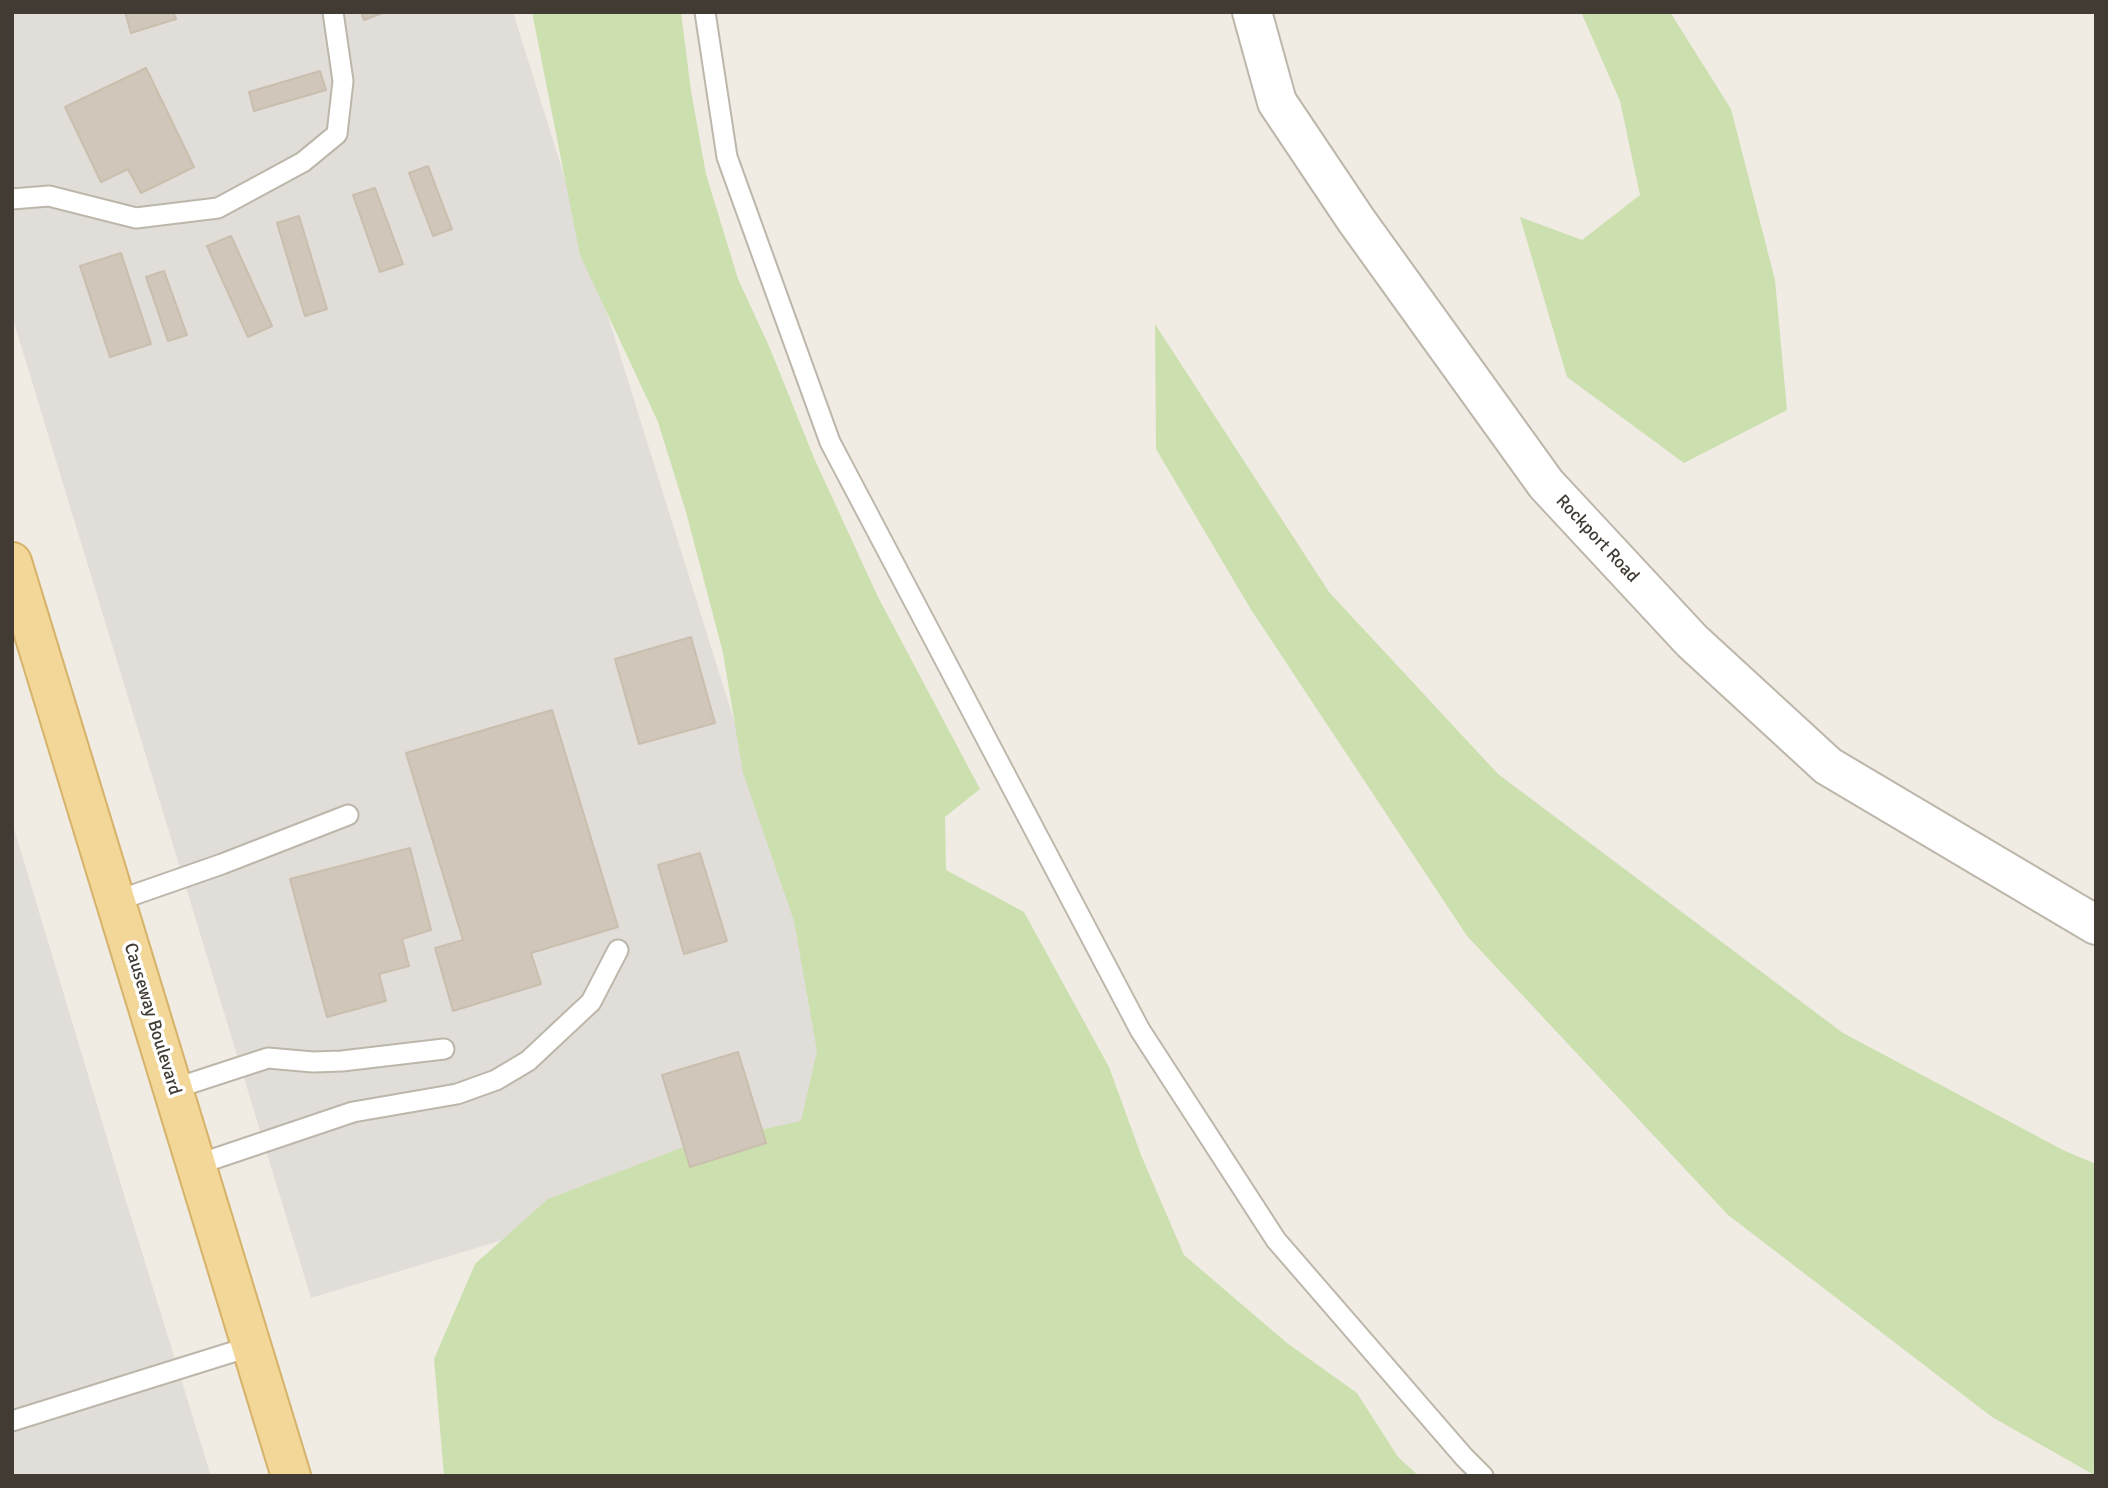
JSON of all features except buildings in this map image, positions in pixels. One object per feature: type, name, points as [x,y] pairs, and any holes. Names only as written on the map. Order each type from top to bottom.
[{"type":"main road","name":"Causeway Boulevard","points":[[12,562],[20,614],[116,901],[291,1476]]},
{"type":"street","name":"Rockport Road","points":[[1252,12],[1277,102],[1356,220],[1546,484],[1692,642],[1828,766],[2096,925]]},
{"type":"lane","points":[[12,199],[49,196],[136,218],[218,208],[303,162],[337,134],[343,81],[333,12]]},
{"type":"lane","points":[[705,12],[727,157],[830,442],[1140,1030],[1276,1240],[1483,1476]]},
{"type":"lane","points":[[116,901],[222,864],[348,815]]},
{"type":"lane","points":[[197,1165],[353,1112],[457,1094],[496,1080],[528,1061],[591,1002],[618,950]]},
{"type":"lane","points":[[173,1089],[268,1058],[332,1061],[444,1049]]},
{"type":"lane","points":[[12,1421],[252,1346]]},
{"type":"shaded area","points":[[12,12],[513,12],[862,1131],[311,1298],[12,316]]},
{"type":"shaded area","points":[[12,822],[119,1178],[211,1476],[12,1476]]},
{"type":"green space","points":[[532,12],[681,12],[691,91],[706,174],[738,279],[769,346],[814,458],[878,597],[980,789],[945,817],[946,870],[1024,912],[1109,1067],[1141,1155],[1184,1255],[1287,1343],[1357,1393],[1398,1457],[1419,1476],[444,1476],[434,1359],[475,1264],[548,1199],[689,1145],[801,1121],[817,1051],[794,921],[743,773],[723,653],[686,512],[658,422],[580,255]]},
{"type":"green space","points":[[1581,12],[1670,12],[1731,109],[1775,280],[1787,410],[1684,463],[1567,377],[1520,217],[1582,240],[1640,195],[1620,101]]},
{"type":"green space","points":[[1155,324],[1329,592],[1498,774],[1843,1033],[2063,1150],[2096,1164],[2096,1476],[1992,1417],[1728,1215],[1467,936],[1250,608],[1156,449]]}]
